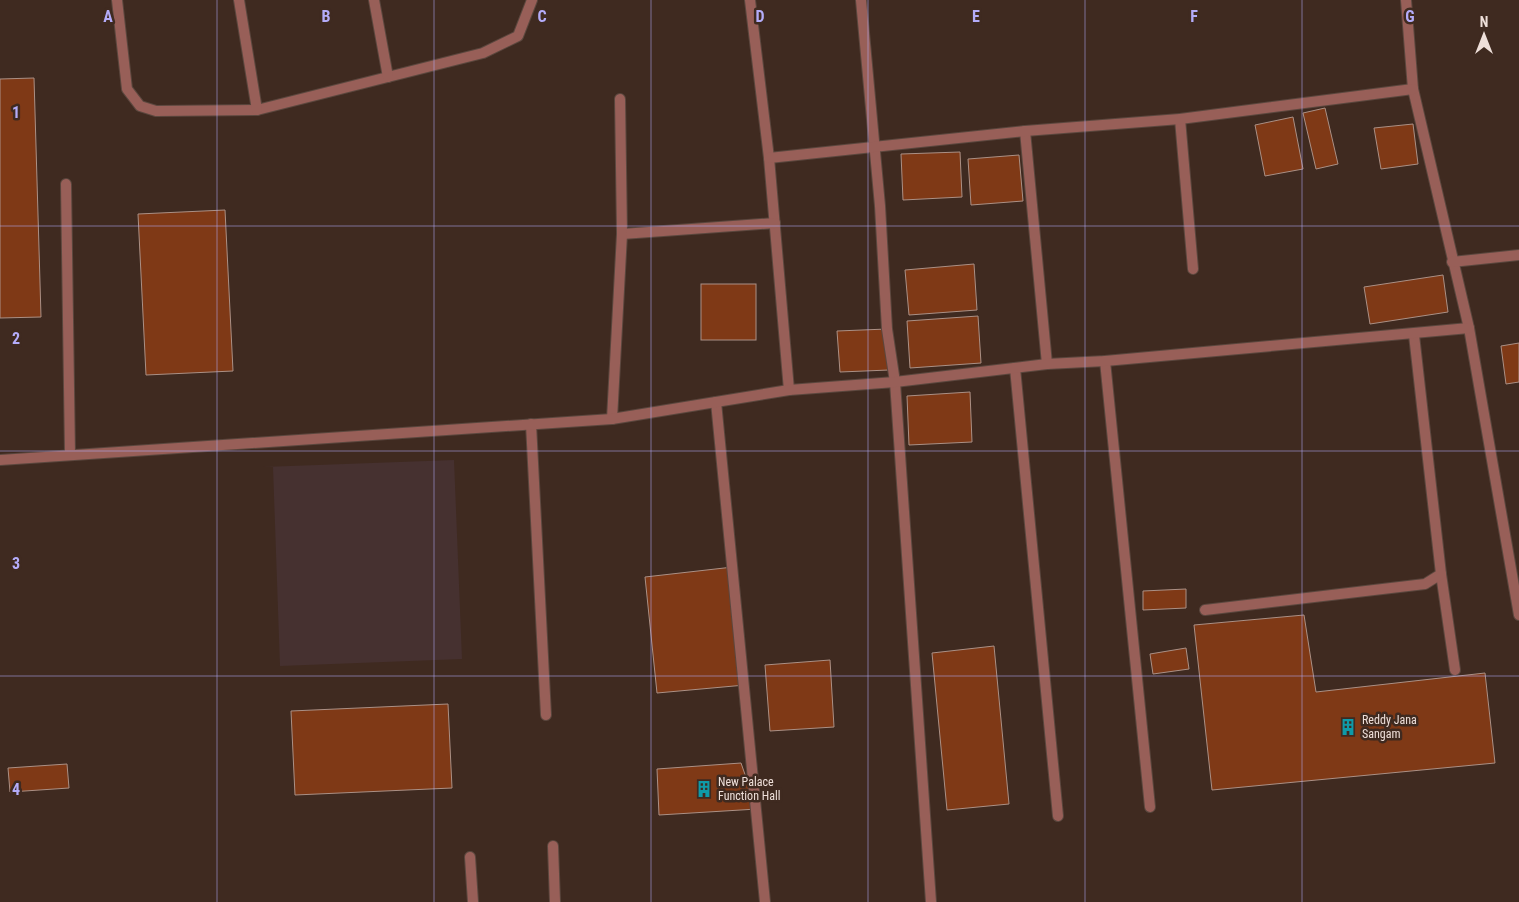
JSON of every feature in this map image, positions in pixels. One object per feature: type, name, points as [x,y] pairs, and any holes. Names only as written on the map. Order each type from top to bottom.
[{"type":"street","points":[[117,0],[127,89],[140,106],[156,111],[257,110],[483,53],[518,36],[532,0]]},
{"type":"street","points":[[239,0],[257,110]]},
{"type":"street","points":[[374,0],[388,77]]},
{"type":"street","points":[[750,0],[769,158],[789,390]]},
{"type":"street","points":[[861,0],[887,329],[895,382],[931,902]]},
{"type":"street","points":[[1406,0],[1413,89],[1469,328],[1519,615]]},
{"type":"street","points":[[769,158],[1024,131],[1180,119],[1413,89]]},
{"type":"street","points":[[612,419],[622,234],[620,98]]},
{"type":"street","points":[[1180,119],[1193,270]]},
{"type":"street","points":[[1024,131],[1046,364]]},
{"type":"street","points":[[66,184],[70,455]]},
{"type":"street","points":[[622,234],[775,223]]},
{"type":"street","points":[[1452,262],[1519,255]]},
{"type":"street","points":[[0,460],[612,419],[789,390],[895,382],[1046,364],[1105,361],[1414,335],[1469,328]]},
{"type":"street","points":[[1414,335],[1441,574],[1455,670]]},
{"type":"street","points":[[1105,361],[1150,807]]},
{"type":"street","points":[[1015,368],[1058,816]]},
{"type":"street","points":[[716,402],[765,902]]},
{"type":"street","points":[[531,424],[546,715]]},
{"type":"street","points":[[1205,610],[1425,584],[1441,574]]},
{"type":"street","points":[[553,846],[555,902]]},
{"type":"street","points":[[470,857],[473,902]]},
{"type":"shaded area","points":[[454,460],[462,659],[280,666],[273,467],[263,467]]},
{"type":"building","points":[[34,78],[41,317],[0,318],[0,79]]},
{"type":"building","points":[[1325,108],[1338,164],[1316,169],[1303,113]]},
{"type":"building","points":[[1293,117],[1303,169],[1265,176],[1255,125]]},
{"type":"building","points":[[1413,124],[1418,164],[1381,169],[1374,128]]},
{"type":"building","points":[[960,152],[962,197],[903,200],[901,154]]},
{"type":"building","points":[[1019,155],[1023,201],[971,205],[968,159]]},
{"type":"building","points":[[225,210],[233,371],[146,375],[138,214]]},
{"type":"building","points":[[974,264],[977,310],[909,315],[905,270]]},
{"type":"building","points":[[1443,275],[1448,312],[1370,324],[1364,287]]},
{"type":"building","points":[[701,284],[756,284],[756,340],[701,340]]},
{"type":"building","points":[[978,316],[981,363],[910,368],[907,321]]},
{"type":"building","points":[[887,329],[889,370],[840,372],[837,331]]},
{"type":"building","points":[[1519,343],[1519,382],[1506,384],[1501,346]]},
{"type":"building","points":[[970,392],[972,442],[909,445],[907,396]]},
{"type":"building","points":[[733,567],[745,685],[657,693],[645,577]]},
{"type":"building","points":[[1186,589],[1186,608],[1143,610],[1143,591]]},
{"type":"building","name":"Reddy Jana Sangam","points":[[1304,615],[1316,692],[1485,673],[1495,763],[1212,790],[1194,625]]},
{"type":"building","points":[[994,646],[1009,804],[947,810],[932,653]]},
{"type":"building","points":[[1186,648],[1189,669],[1153,674],[1150,654]]},
{"type":"building","points":[[830,660],[834,727],[770,731],[765,665]]},
{"type":"building","points":[[448,704],[452,788],[295,795],[291,711]]},
{"type":"building","name":"New Palace Function Hall","points":[[741,763],[757,809],[659,815],[657,769]]},
{"type":"building","points":[[67,764],[69,788],[10,792],[8,768]]},
{"type":"place","name":"Reddy Jana Sangam","points":[[1348,727]]},
{"type":"place","name":"New Palace Function Hall","points":[[704,789]]}]
